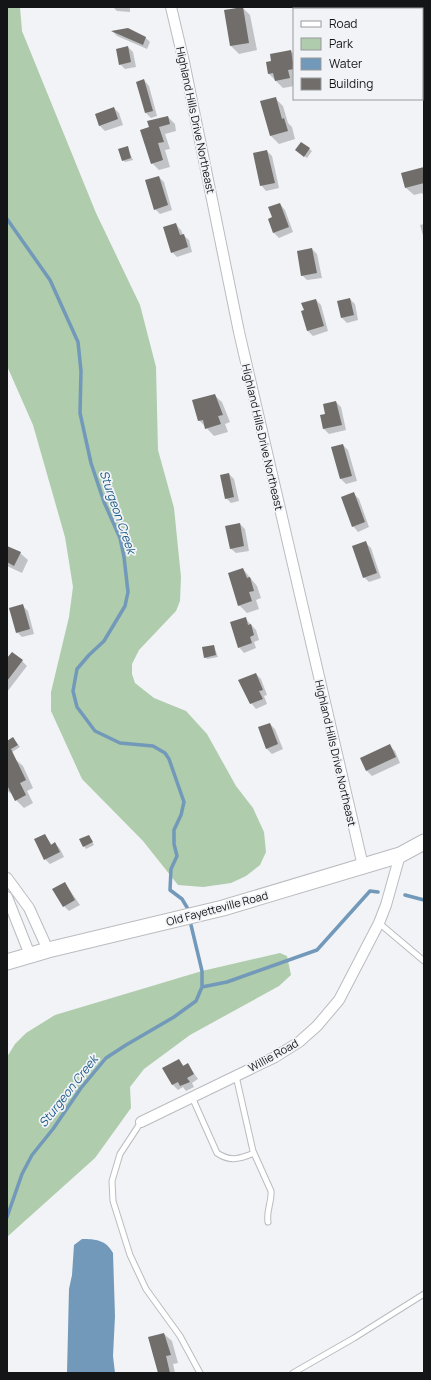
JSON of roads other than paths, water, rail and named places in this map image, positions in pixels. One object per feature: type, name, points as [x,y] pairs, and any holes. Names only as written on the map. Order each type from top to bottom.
[{"type":"street","name":"Highland Hills Drive Northeast","points":[[171,7],[184,62],[239,332],[363,866]]},
{"type":"street","name":"Old Fayetteville Road","points":[[7,962],[48,950],[223,908],[400,855],[424,842]]},
{"type":"street","name":"Willie Road","points":[[141,1122],[275,1056],[299,1042],[317,1026],[339,1000],[379,923],[386,905],[400,855]]},
{"type":"street","points":[[7,878],[29,908],[48,950]]},
{"type":"street","points":[[7,897],[30,955]]},
{"type":"lane","points":[[379,923],[424,961]]},
{"type":"lane","points":[[236,1076],[254,1153],[271,1191],[267,1214],[268,1222]]},
{"type":"lane","points":[[192,1098],[217,1153],[231,1159],[240,1159],[254,1153]]},
{"type":"lane","points":[[141,1122],[120,1154],[112,1181],[112,1201],[130,1255],[146,1288],[180,1336],[200,1373]]},
{"type":"lane","points":[[293,1373],[354,1338],[424,1294]]},
{"type":"water","points":[[82,1239],[100,1241],[107,1245],[113,1253],[115,1316],[113,1356],[115,1373],[67,1373],[69,1289],[72,1275],[74,1245]]},
{"type":"waterway","name":"Sturgeon Creek","points":[[7,219],[50,280],[78,342],[81,371],[80,413],[91,463],[104,502],[120,538],[124,557],[128,592],[125,606],[104,641],[77,669],[73,691],[77,707],[95,731],[120,743],[153,746],[165,753],[169,759],[184,802],[181,815],[174,830],[174,844],[177,856],[171,869],[170,890],[182,899],[188,909]]},
{"type":"waterway","points":[[202,987],[227,982],[317,950],[370,891],[378,892]]},
{"type":"waterway","points":[[405,895],[424,900]]},
{"type":"waterway","name":"Sturgeon Creek","points":[[7,1217],[22,1174],[32,1155],[53,1129],[81,1088],[106,1058],[174,1017],[196,1001],[202,987],[202,971],[191,925]]}]
